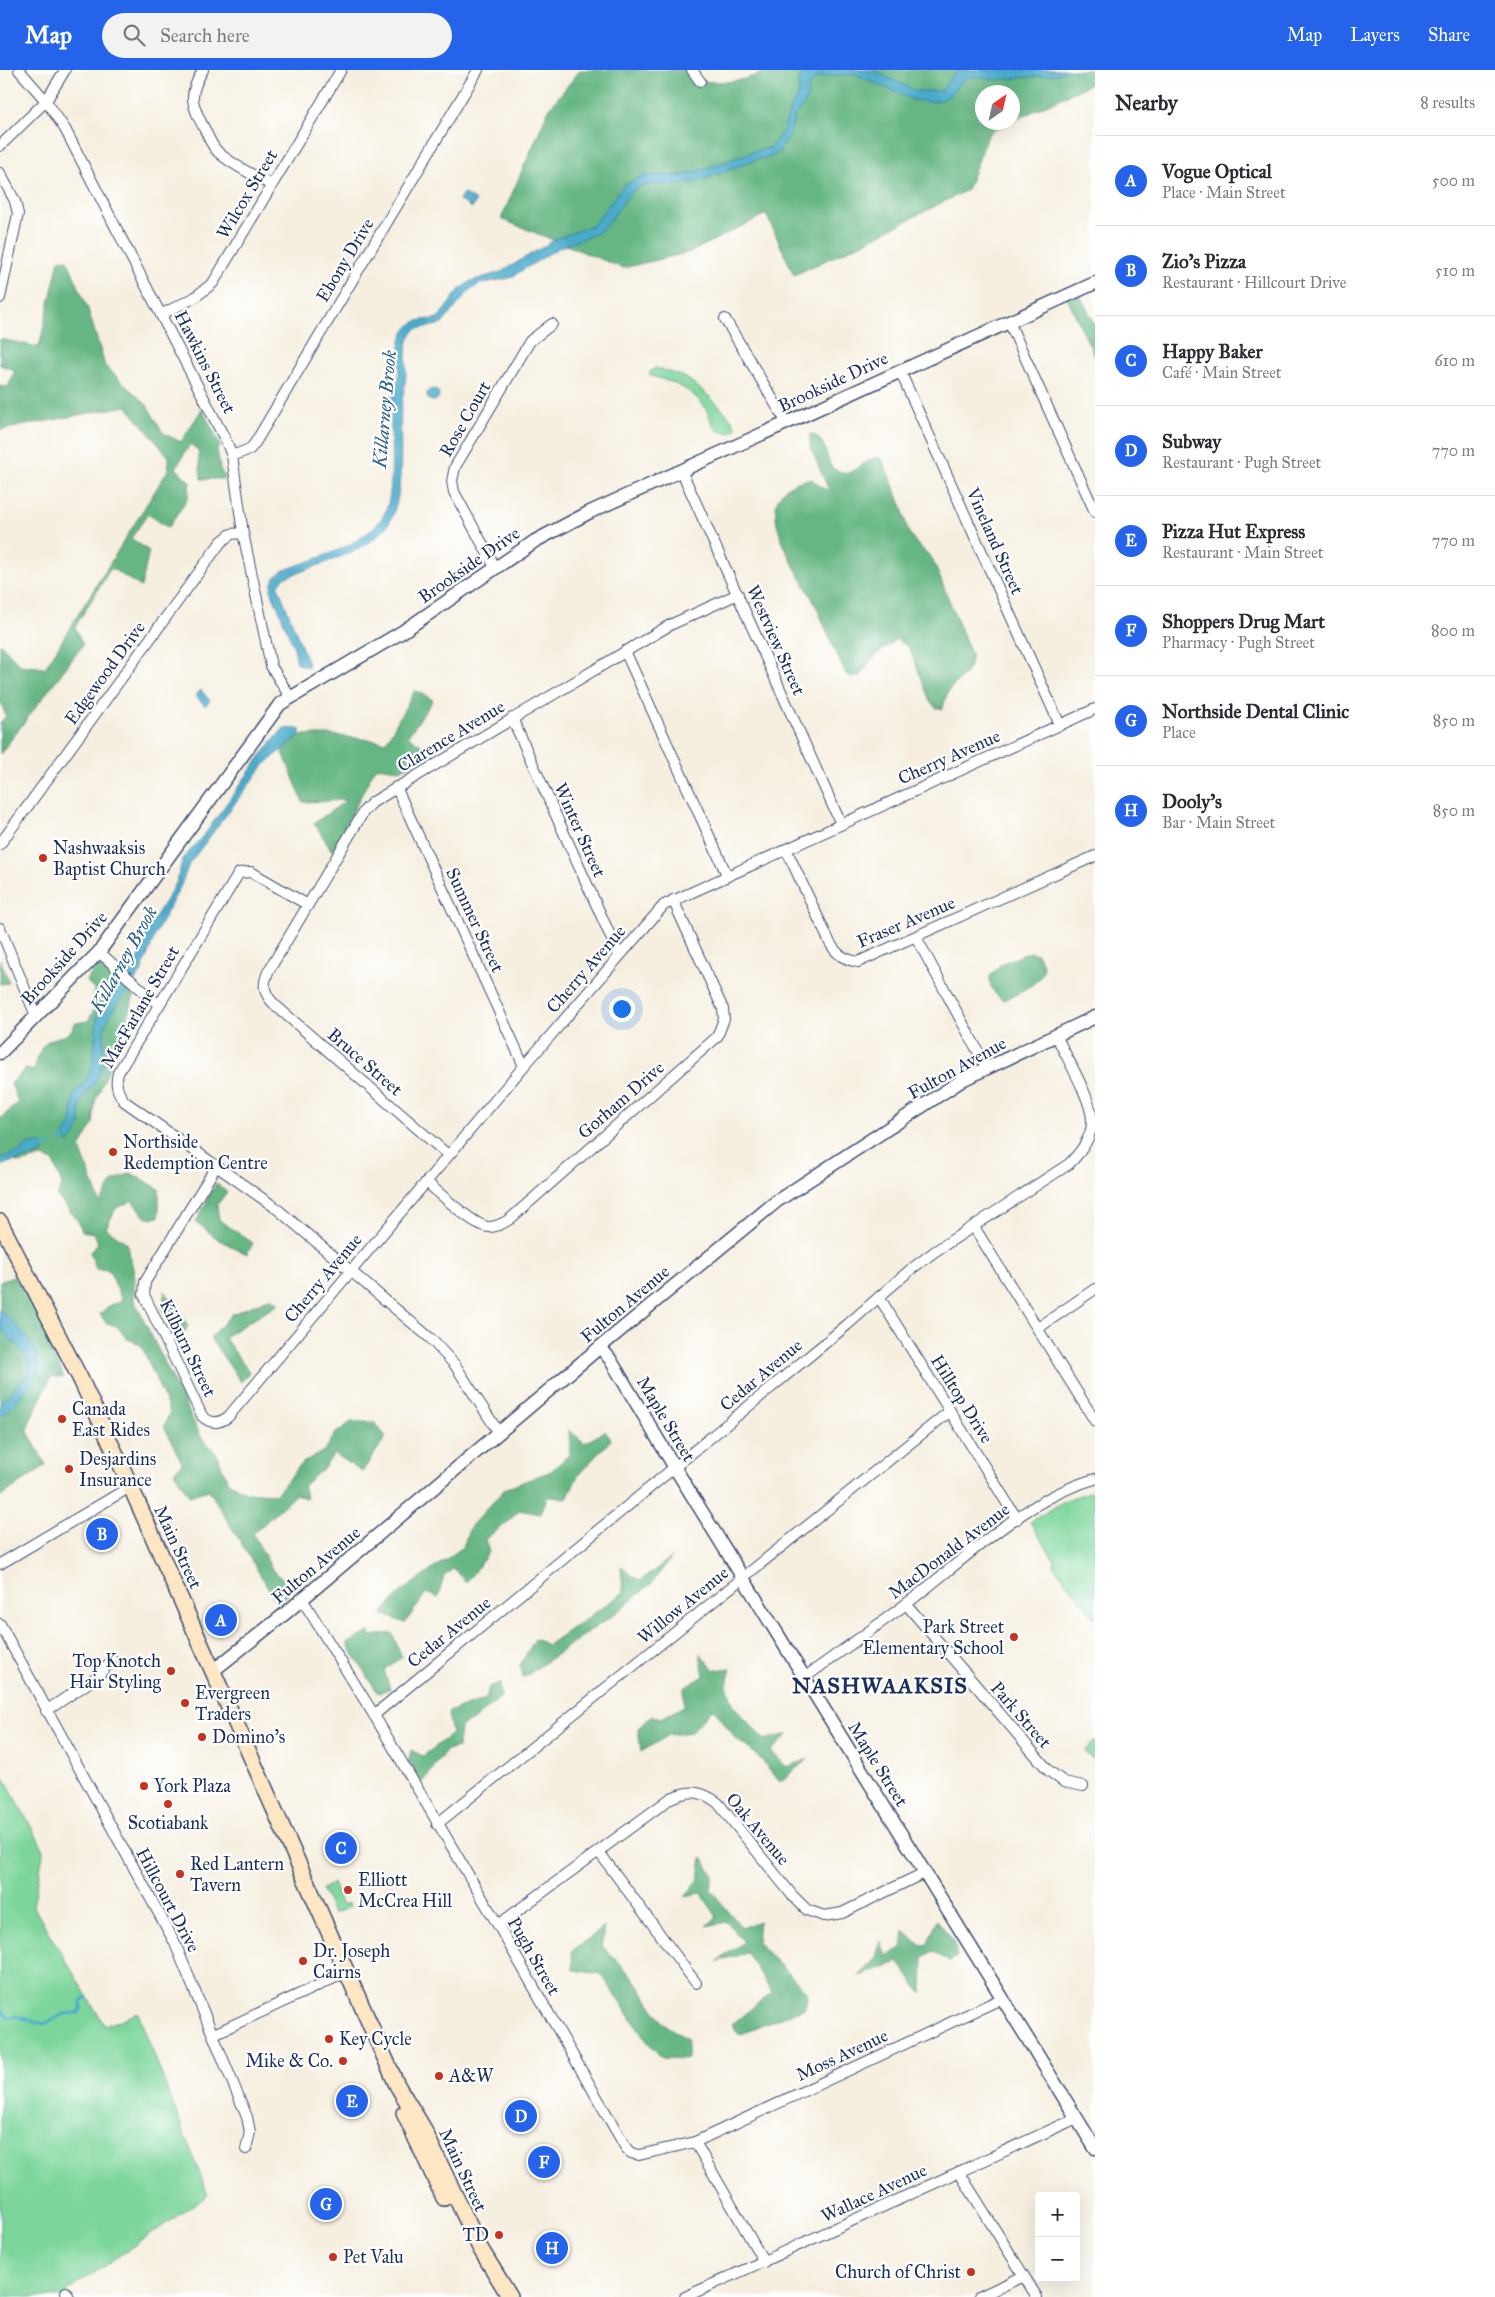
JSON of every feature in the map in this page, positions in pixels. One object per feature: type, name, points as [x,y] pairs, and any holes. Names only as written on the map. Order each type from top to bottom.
[{"type":"main road","name":"Main Street","points":[[0,1222],[78,1373],[214,1670],[397,2085],[422,2126],[480,2248],[510,2297]]},
{"type":"main road","name":"Main Street","points":[[397,2085],[402,2109],[473,2257],[498,2297]]},
{"type":"street","name":"Hawkins Street","points":[[19,70],[46,101],[65,130],[162,314],[227,443],[232,456],[243,533],[271,666],[290,697]]},
{"type":"street","points":[[0,146],[46,101],[65,70]]},
{"type":"street","points":[[203,70],[196,81],[192,98],[195,110],[213,146],[222,156],[271,185]]},
{"type":"street","name":"Wilcox Street","points":[[162,314],[194,298],[213,282],[341,70]]},
{"type":"street","name":"Ebony Drive","points":[[232,456],[250,449],[255,443],[478,70]]},
{"type":"street","points":[[692,70],[700,81]]},
{"type":"street","points":[[0,174],[15,201],[18,214],[0,298]]},
{"type":"street","name":"Brookside Drive","points":[[0,1053],[99,952],[280,704],[402,632],[535,541],[590,512],[1095,283]]},
{"type":"street","points":[[725,319],[788,422]]},
{"type":"street","points":[[1009,322],[1095,512]]},
{"type":"street","name":"Rose Court","points":[[495,567],[454,492],[452,481],[455,467],[530,341],[552,324]]},
{"type":"street","name":"Vineland Street","points":[[900,371],[1060,725]]},
{"type":"street","name":"Westview Street","points":[[681,470],[841,824]]},
{"type":"street","name":"Edgewood Drive","points":[[0,844],[221,542],[231,534],[243,533]]},
{"type":"street","name":"Clarence Avenue","points":[[264,990],[264,981],[268,972],[364,811],[373,802],[670,625],[738,594]]},
{"type":"street","points":[[625,651],[727,875]]},
{"type":"street","name":"Cherry Avenue","points":[[228,1417],[448,1155],[657,911],[673,900],[727,875],[1095,709]]},
{"type":"street","name":"Winter Street","points":[[512,718],[619,955]]},
{"type":"street","name":"Summer Street","points":[[396,787],[524,1066]]},
{"type":"street","name":"Fraser Avenue","points":[[786,849],[830,943],[836,952],[845,959],[858,962],[1095,856]]},
{"type":"street","name":"MacFarlane Street","points":[[308,905],[252,872],[239,873],[118,1073],[115,1083],[118,1093],[124,1101],[276,1208],[443,1350],[499,1433]]},
{"type":"street","name":"Gorham Drive","points":[[426,1182],[477,1223],[488,1227],[500,1225],[717,1037],[724,1019],[723,1009],[673,900]]},
{"type":"street","points":[[0,928],[36,1016]]},
{"type":"street","points":[[916,937],[987,1068]]},
{"type":"street","points":[[99,952],[159,1005]]},
{"type":"street","name":"Bruce Street","points":[[264,990],[275,1005],[448,1155]]},
{"type":"street","name":"Fulton Avenue","points":[[214,1670],[281,1618],[600,1347],[790,1192],[964,1079],[1095,1017]]},
{"type":"street","name":"Cedar Avenue","points":[[374,1715],[675,1468],[922,1261],[1069,1164],[1082,1150],[1089,1135],[1092,1121],[1088,1104],[1056,1035]]},
{"type":"street","name":"Kilburn Street","points":[[217,1166],[145,1282],[144,1295],[202,1416],[208,1421],[215,1423],[228,1417]]},
{"type":"street","points":[[974,1227],[1095,1421]]},
{"type":"street","points":[[1038,1328],[1095,1289]]},
{"type":"street","name":"Hilltop Drive","points":[[879,1296],[1017,1518]]},
{"type":"street","name":"Maple Street","points":[[600,1347],[610,1359],[804,1678],[1095,2148]]},
{"type":"street","name":"Willow Avenue","points":[[437,1824],[950,1411]]},
{"type":"street","name":"MacDonald Avenue","points":[[804,1678],[906,1604],[1017,1518],[1065,1489],[1095,1479]]},
{"type":"street","points":[[0,1564],[130,1487]]},
{"type":"street","name":"Pugh Street","points":[[302,1599],[374,1715],[628,2151],[635,2155],[642,2155],[695,2142]]},
{"type":"street","name":"Park Street","points":[[906,1604],[1049,1771],[1064,1782],[1083,1786]]},
{"type":"street","name":"Hillcourt Drive","points":[[0,1624],[174,1941],[247,2117],[250,2132],[246,2149]]},
{"type":"street","points":[[46,1710],[97,1676],[112,1660]]},
{"type":"street","name":"Oak Avenue","points":[[498,1925],[671,1798],[682,1792],[695,1791],[707,1795],[718,1804],[807,1910],[824,1916],[842,1913],[924,1873]]},
{"type":"street","points":[[599,1852],[696,1983]]},
{"type":"street","points":[[214,2034],[347,1972]]},
{"type":"street","name":"Moss Avenue","points":[[695,2142],[1003,1998]]},
{"type":"street","name":"Wallace Avenue","points":[[685,2297],[1077,2118]]},
{"type":"street","points":[[695,2142],[764,2262]]},
{"type":"street","points":[[960,2172],[1037,2297]]},
{"type":"street","points":[[979,2297],[1024,2276]]},
{"type":"green space","points":[[580,70],[692,70],[700,81],[719,82],[735,81],[769,70],[1095,70],[1095,82],[1020,118],[1020,85],[975,85],[975,130],[995,130],[989,133],[967,190],[863,243],[794,275],[766,214],[691,252],[623,268],[501,219],[549,109]]},
{"type":"green space","points":[[67,259],[88,309],[105,366],[147,405],[163,433],[181,442],[202,409],[221,446],[217,449],[220,469],[226,479],[201,479],[198,450],[190,444],[176,468],[190,482],[188,498],[168,528],[148,514],[131,538],[149,551],[141,587],[111,568],[75,627],[83,645],[0,754],[0,723],[6,716],[0,700],[0,643],[20,665],[45,668],[168,470],[169,457],[126,406],[0,430],[0,386],[8,387],[15,370],[0,365],[0,339],[39,347],[59,260]]},
{"type":"green space","points":[[1078,291],[1095,325],[1095,357],[1066,296]]},
{"type":"green space","points":[[655,368],[686,378],[723,409],[736,429],[729,433],[718,431],[712,424],[702,404],[690,392],[675,384],[651,376],[649,373]]},
{"type":"green space","points":[[810,434],[822,443],[832,468],[840,471],[851,471],[878,457],[882,459],[902,507],[908,531],[917,544],[932,558],[971,654],[970,666],[949,690],[943,709],[936,708],[930,701],[909,647],[896,639],[870,661],[859,677],[846,674],[818,610],[789,557],[780,536],[776,516],[778,499],[789,486],[811,479],[826,490],[828,488],[810,446]]},
{"type":"green space","points":[[415,690],[433,700],[408,736],[435,755],[399,770],[376,767],[332,851],[314,823],[347,800],[303,802],[282,750],[300,735],[332,735],[386,742]]},
{"type":"green space","points":[[1030,952],[1037,954],[1043,964],[1043,971],[1040,977],[1029,987],[1003,1000],[993,990],[990,984],[990,976],[1001,964]]},
{"type":"green space","points":[[0,959],[9,983],[0,984]]},
{"type":"green space","points":[[97,967],[109,970],[135,991],[124,1031],[95,1102],[93,1124],[80,1148],[100,1203],[113,1181],[131,1173],[159,1189],[159,1217],[146,1218],[132,1201],[116,1208],[106,1228],[127,1243],[135,1277],[134,1300],[201,1437],[216,1453],[228,1482],[245,1492],[276,1494],[301,1464],[325,1450],[336,1433],[351,1422],[374,1422],[386,1437],[362,1472],[334,1453],[325,1467],[303,1486],[307,1499],[296,1494],[253,1534],[273,1571],[286,1581],[288,1595],[276,1601],[209,1490],[189,1496],[174,1472],[182,1463],[164,1426],[170,1412],[141,1345],[126,1338],[117,1326],[106,1323],[100,1314],[109,1306],[122,1300],[109,1270],[96,1269],[90,1252],[98,1243],[94,1233],[82,1231],[78,1221],[57,1196],[62,1185],[53,1161],[42,1157],[21,1163],[6,1159],[0,1163],[0,1119],[18,1103],[11,1083],[25,1069],[34,1071],[39,1054],[46,1042],[68,1034],[75,1023],[88,1021],[96,1006],[93,999],[95,991],[86,980]]},
{"type":"green space","points":[[216,1183],[227,1192],[217,1205],[219,1220],[253,1243],[247,1254],[219,1240],[196,1222]]},
{"type":"green space","points":[[18,1275],[55,1349],[56,1359],[64,1377],[51,1377],[29,1423],[28,1432],[46,1465],[0,1497],[0,1282]]},
{"type":"green space","points":[[165,1291],[188,1326],[180,1341],[162,1308]]},
{"type":"green space","points":[[271,1298],[279,1304],[224,1337],[249,1372],[241,1382],[210,1338],[232,1314]]},
{"type":"green space","points":[[569,1430],[585,1443],[605,1431],[611,1440],[579,1474],[567,1498],[547,1497],[541,1514],[519,1510],[508,1522],[485,1539],[489,1552],[466,1583],[454,1568],[444,1576],[438,1598],[426,1593],[405,1623],[382,1614],[401,1592],[463,1547],[470,1527],[505,1489],[551,1471],[570,1454]]},
{"type":"green space","points":[[1095,1490],[1095,1619],[1053,1565],[1054,1560],[1030,1522],[1066,1500]]},
{"type":"green space","points":[[672,1557],[651,1584],[613,1615],[523,1678],[520,1665],[535,1639],[548,1645],[623,1593],[621,1567],[640,1581]]},
{"type":"green space","points":[[370,1631],[371,1636],[392,1633],[402,1657],[384,1670],[390,1689],[378,1693],[347,1644]]},
{"type":"green space","points":[[700,1653],[714,1670],[731,1668],[727,1685],[734,1706],[764,1740],[789,1734],[771,1751],[787,1767],[808,1759],[780,1782],[757,1755],[736,1739],[713,1708],[691,1732],[669,1735],[641,1752],[638,1728],[652,1716],[661,1718],[684,1706],[684,1688],[704,1676]]},
{"type":"green space","points":[[500,1683],[501,1697],[476,1718],[460,1727],[458,1747],[447,1750],[421,1784],[409,1760],[411,1750],[423,1756],[452,1734],[448,1712],[486,1699],[489,1687]]},
{"type":"green space","points":[[1095,1741],[1095,1761],[1084,1751]]},
{"type":"green space","points":[[0,1770],[44,1850],[33,1906],[105,2026],[138,2013],[208,2195],[66,2292],[69,2297],[0,2297]]},
{"type":"green space","points":[[702,1857],[713,1875],[711,1890],[742,1928],[759,1921],[757,1942],[808,1993],[805,2008],[739,2035],[732,2024],[772,1992],[747,1953],[717,1961],[744,1942],[727,1922],[706,1926],[717,1917],[701,1893],[685,1896],[699,1879]]},
{"type":"green space","points":[[333,1883],[342,1906],[349,1903],[350,1907],[333,1914],[322,1889]]},
{"type":"green space","points":[[937,1920],[955,1943],[957,1957],[949,1962],[933,1951],[923,1957],[922,1994],[898,1962],[859,1976],[875,1960],[881,1941],[886,1956],[902,1948],[904,1930],[921,1946],[927,1945]]},
{"type":"green space","points":[[604,1927],[602,1946],[633,1977],[664,2024],[687,2039],[687,2059],[662,2058],[646,2040],[601,1974],[573,1970],[572,1951]]},
{"type":"water","points":[[811,70],[872,70],[916,91],[941,91],[955,73],[960,70],[1068,70],[1060,74],[999,80],[973,77],[964,79],[951,94],[943,100],[934,102],[913,100],[855,74],[818,77],[810,84],[806,103],[795,115],[790,135],[778,153],[769,158],[758,159],[700,181],[677,185],[643,185],[631,192],[606,226],[598,233],[560,247],[510,278],[480,284],[469,291],[442,324],[416,329],[407,344],[406,377],[401,410],[399,491],[391,520],[383,531],[362,546],[336,559],[284,578],[278,586],[308,667],[297,664],[294,648],[271,590],[272,584],[275,577],[282,571],[349,545],[373,528],[382,518],[387,508],[390,494],[392,398],[399,375],[401,339],[408,328],[416,321],[439,317],[460,289],[471,281],[501,272],[556,239],[593,225],[624,185],[645,175],[677,176],[699,171],[755,151],[770,148],[784,130],[790,110],[799,94],[798,83],[800,77]]},
{"type":"water","points":[[463,193],[476,201],[472,208],[459,200]]},
{"type":"water","points":[[433,389],[439,395],[433,401],[427,395]]},
{"type":"water","points":[[201,690],[210,701],[205,706],[195,695]]},
{"type":"water","points":[[284,728],[300,729],[300,735],[264,765],[189,864],[181,885],[155,935],[141,973],[114,1008],[108,1019],[104,1029],[103,1061],[100,1072],[83,1098],[80,1105],[80,1125],[68,1144],[64,1135],[71,1124],[74,1092],[84,1084],[93,1065],[97,1016],[100,1008],[134,968],[148,929],[176,883],[183,859],[207,831],[259,758]]},
{"type":"water","points":[[40,1143],[43,1153],[10,1162],[0,1167],[0,1158],[19,1152],[29,1144]]},
{"type":"water","points":[[0,1309],[33,1346],[38,1364],[37,1373],[32,1383],[14,1405],[0,1416],[0,1403],[29,1373],[30,1366],[28,1359],[3,1331],[0,1325]]},
{"type":"waterway","name":"Killarney Brook","points":[[60,1141],[67,1136]]},
{"type":"waterway","name":"Killarney Brook","points":[[39,1148],[50,1144]]},
{"type":"waterway","points":[[0,2009],[9,2018],[16,2016],[44,2024],[64,2014],[78,2013],[81,2009],[81,2002],[87,1997]]},
{"type":"place","name":"Nashwaaksis Baptist Church","points":[[43,858]]},
{"type":"place","name":"Northside Redemption Centre","points":[[113,1152]]},
{"type":"place","name":"Canada East Rides","points":[[62,1419]]},
{"type":"place","name":"Desjardins Insurance","points":[[69,1469]]},
{"type":"place","name":"Zio's Pizza","points":[[102,1534]]},
{"type":"place","name":"Vogue Optical","points":[[221,1620]]},
{"type":"place","name":"Park Street Elementary School","points":[[1014,1637]]},
{"type":"place","name":"Top Knotch Hair Styling","points":[[171,1671]]},
{"type":"place","name":"Evergreen Traders","points":[[185,1703]]},
{"type":"place","name":"Domino's","points":[[202,1737]]},
{"type":"place","name":"York Plaza","points":[[144,1786]]},
{"type":"place","name":"Scotiabank","points":[[168,1804]]},
{"type":"place","name":"Happy Baker","points":[[341,1848]]},
{"type":"place","name":"Red Lantern Tavern","points":[[180,1874]]},
{"type":"place","name":"Elliott McCrea Hill","points":[[348,1890]]},
{"type":"place","name":"Dr. Joseph Cairns","points":[[303,1961]]},
{"type":"place","name":"Key Cycle","points":[[329,2039]]},
{"type":"place","name":"Mike & Co.","points":[[343,2061]]},
{"type":"place","name":"A&W","points":[[439,2076]]},
{"type":"place","name":"Pizza Hut Express","points":[[352,2101]]},
{"type":"place","name":"Subway","points":[[521,2116]]},
{"type":"place","name":"Shoppers Drug Mart","points":[[544,2162]]},
{"type":"place","name":"Northside Dental Clinic","points":[[326,2204]]},
{"type":"place","name":"TD","points":[[499,2235]]},
{"type":"place","name":"Dooly's","points":[[552,2248]]},
{"type":"place","name":"Pet Valu","points":[[333,2257]]},
{"type":"place","name":"Church of Christ","points":[[971,2272]]},
{"type":"district","name":"NASHWAAKSIS","points":[[880,1685]]}]
